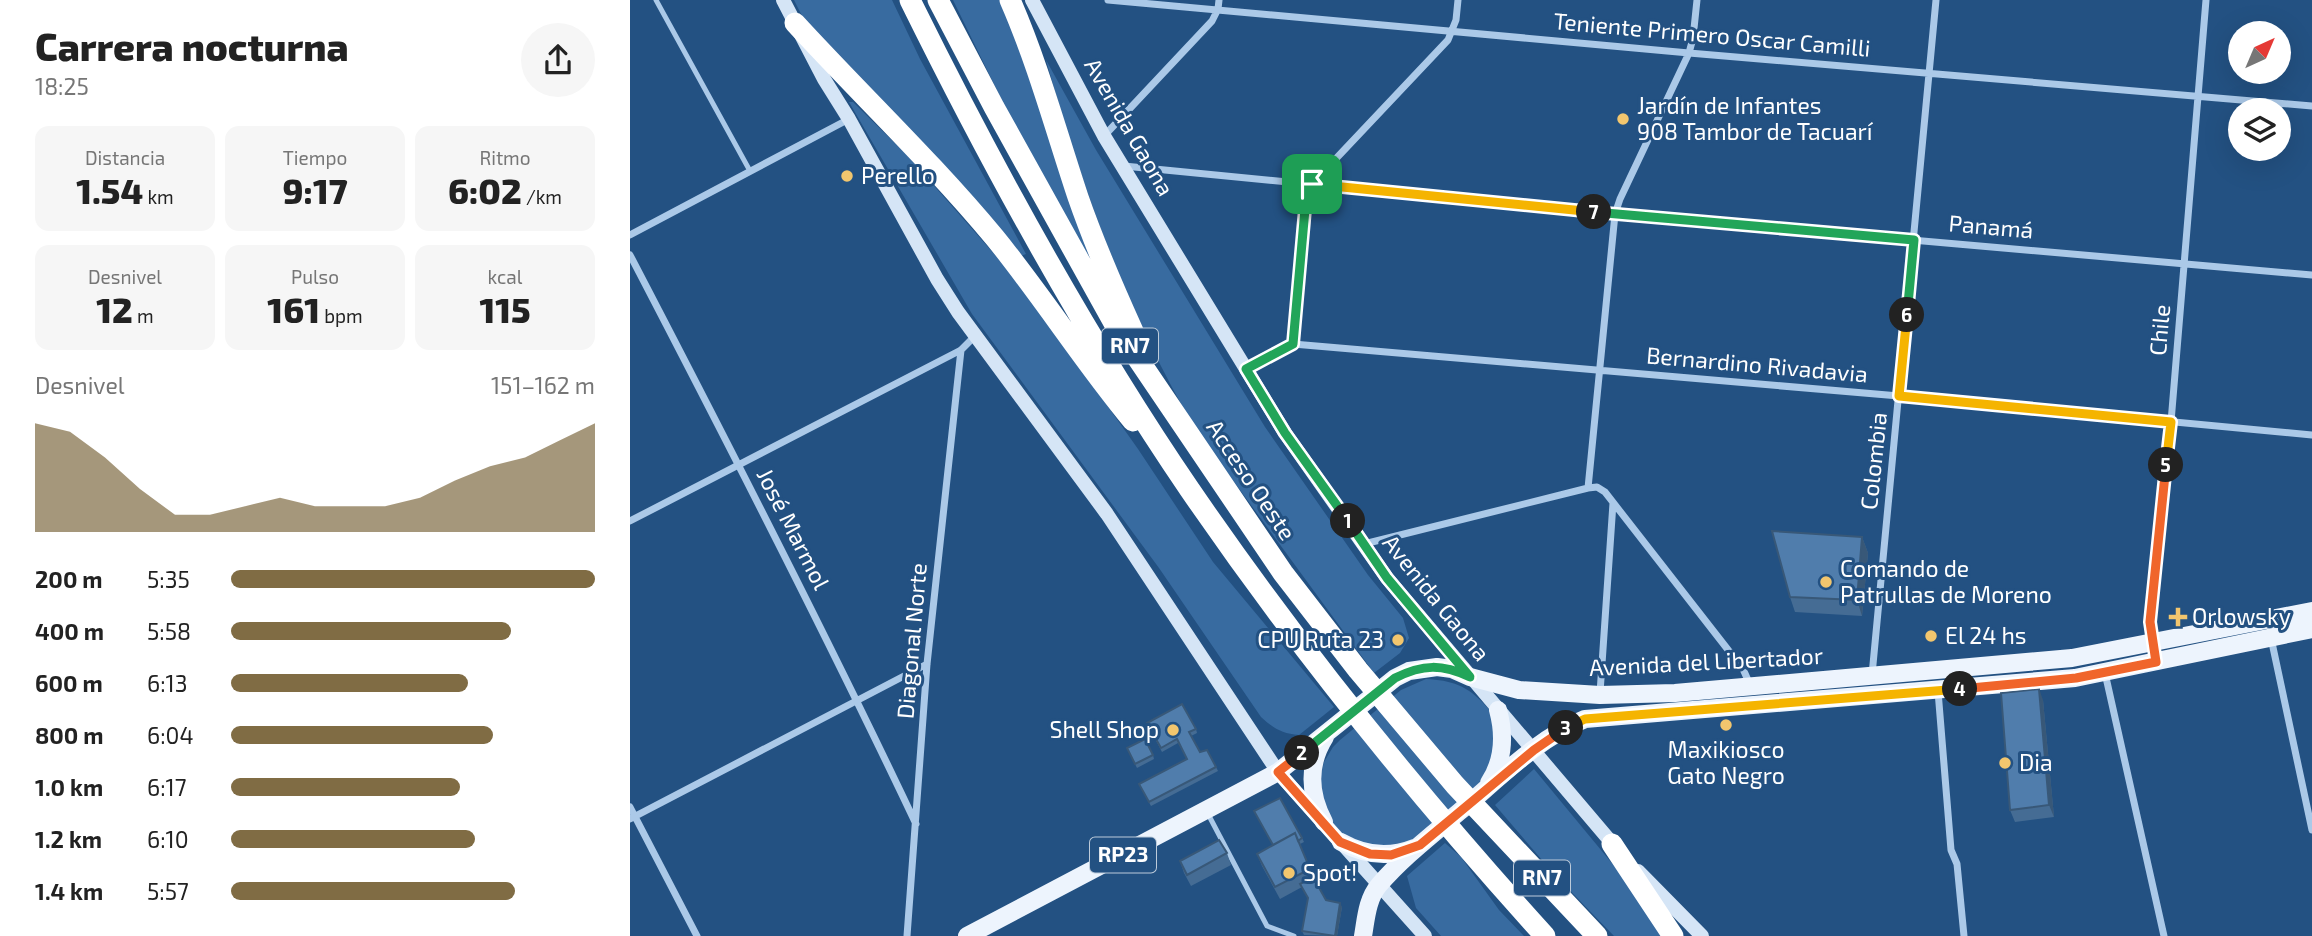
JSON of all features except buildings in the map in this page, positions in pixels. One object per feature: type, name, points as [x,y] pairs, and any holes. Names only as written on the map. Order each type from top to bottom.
[{"type":"highway","name":"RN7","points":[[910,0],[1051,267],[1189,488],[1237,557],[1334,685],[1464,843],[1545,936]]},
{"type":"highway","name":"Acceso Oeste","points":[[938,0],[1115,325],[1283,573],[1357,670],[1455,785],[1597,936]]},
{"type":"highway","points":[[1010,0],[1034,58],[1079,200],[1105,271],[1182,426]]},
{"type":"highway","points":[[795,23],[873,108],[933,167],[994,237],[1069,334],[1113,398],[1189,488]]},
{"type":"highway","points":[[1612,844],[1673,936]]},
{"type":"main road","points":[[783,0],[824,79],[937,279],[975,336],[1107,514],[1278,772],[1425,936]]},
{"type":"main road","name":"Avenida Gaona","points":[[1035,1],[1104,136],[1285,433],[1387,578],[1612,844],[1702,936]]},
{"type":"main road","name":"Avenida del Libertador","points":[[967,936],[1278,772],[1395,678],[1409,671],[1423,668],[1452,669],[1470,677],[1519,690],[1600,695],[1675,693],[2027,664],[2085,656],[2312,611]]},
{"type":"main road","name":"Avenida del Libertador","points":[[1378,886],[1420,845],[1534,750],[1557,733],[1585,719],[2076,678],[2312,629]]},
{"type":"main road","points":[[1483,792],[1492,780],[1502,753],[1503,738],[1498,710]]},
{"type":"main road","points":[[1324,822],[1315,802],[1312,770],[1318,750],[1329,731]]},
{"type":"main road","points":[[1340,842],[1359,851],[1380,855],[1401,853],[1420,845]]},
{"type":"main road","points":[[1363,936],[1370,899],[1378,886]]},
{"type":"street","name":"Teniente Primero Oscar Camilli","points":[[1108,0],[1219,4],[1453,31],[2312,106]]},
{"type":"street","points":[[1246,369],[1293,344],[1306,198],[1312,184],[1448,40],[1453,31],[1458,0]]},
{"type":"street","points":[[1588,488],[1615,214],[1689,53],[1697,0]]},
{"type":"street","name":"Colombia","points":[[1872,676],[1936,0]]},
{"type":"street","name":"Chile","points":[[2156,662],[2150,622],[2171,422],[2206,0]]},
{"type":"street","points":[[1104,136],[1212,21],[1219,4]]},
{"type":"street","points":[[630,235],[849,119]]},
{"type":"street","name":"Panamá","points":[[1124,166],[1615,214],[2312,275]]},
{"type":"street","name":"José Marmol","points":[[630,255],[739,464],[858,701],[916,824]]},
{"type":"street","points":[[630,521],[961,349],[975,336]]},
{"type":"street","name":"Bernardino Rivadavia","points":[[1293,344],[1899,396],[2312,435]]},
{"type":"street","name":"Diagonal Norte","points":[[907,936],[928,664],[961,349]]},
{"type":"street","points":[[1364,544],[1597,487],[1605,492],[1743,669],[1751,687]]},
{"type":"street","points":[[1600,695],[1613,502]]},
{"type":"street","points":[[2271,637],[2312,830]]},
{"type":"street","points":[[633,818],[928,664]]},
{"type":"street","points":[[2105,673],[2164,936]]},
{"type":"street","points":[[1938,691],[1951,850],[1956,864],[1964,936]]},
{"type":"street","points":[[630,807],[633,818],[697,936]]},
{"type":"lane","points":[[656,0],[750,171]]},
{"type":"lane","points":[[1206,811],[1267,926],[1294,936]]},
{"type":"shaded area","points":[[794,0],[892,0],[920,59],[1026,254],[1021,256],[807,26]]},
{"type":"shaded area","points":[[953,0],[1002,0],[1092,258],[1089,260],[1007,111]]},
{"type":"shaded area","points":[[1046,60],[1096,150],[1265,427],[1368,575],[1403,618],[1409,638],[1400,653],[1374,673],[1196,430],[1172,386],[1149,342],[1109,250],[1075,156]]},
{"type":"shaded area","points":[[849,102],[853,102],[907,155],[1003,264],[1051,326],[1138,449],[1213,562],[1334,707],[1299,735],[1278,730],[1261,717],[1159,568],[972,314]]},
{"type":"shaded area","points":[[1426,679],[1451,683],[1465,689],[1479,698],[1494,715],[1497,733],[1491,772],[1411,845],[1359,847],[1331,825],[1318,787],[1324,762],[1340,740],[1401,690]]},
{"type":"shaded area","points":[[1534,769],[1620,873],[1664,936],[1614,936],[1554,874],[1495,805]]},
{"type":"shaded area","points":[[1445,843],[1461,857],[1499,910],[1524,936],[1441,936],[1416,908],[1407,876]]},
{"type":"place","name":"Jardín de Infantes 908 Tambor de Tacuarí","points":[[1623,119]]},
{"type":"place","name":"Perello","points":[[847,176]]},
{"type":"place","name":"Comando de Patrullas de Moreno","points":[[1826,582]]},
{"type":"place","name":"Orlowsky","points":[[2178,617]]},
{"type":"place","name":"El 24 hs","points":[[1931,636]]},
{"type":"place","name":"CPU Ruta 23","points":[[1398,640]]},
{"type":"place","name":"Maxikiosco Gato Negro","points":[[1726,725]]},
{"type":"place","name":"Shell Shop","points":[[1173,730]]},
{"type":"place","name":"Dia","points":[[2005,763]]},
{"type":"place","name":"Spot!","points":[[1289,873]]},
{"type":"route","points":[[1312,184],[1914,240],[1899,396],[2171,422],[2150,622],[2156,662],[2076,678],[1585,719],[1557,733],[1534,750],[1411,850],[1391,855],[1370,854],[1340,842],[1278,772],[1395,678],[1409,671],[1437,667],[1452,669],[1470,677],[1387,578],[1285,433],[1246,369],[1293,344],[1306,198],[1312,184]]}]
